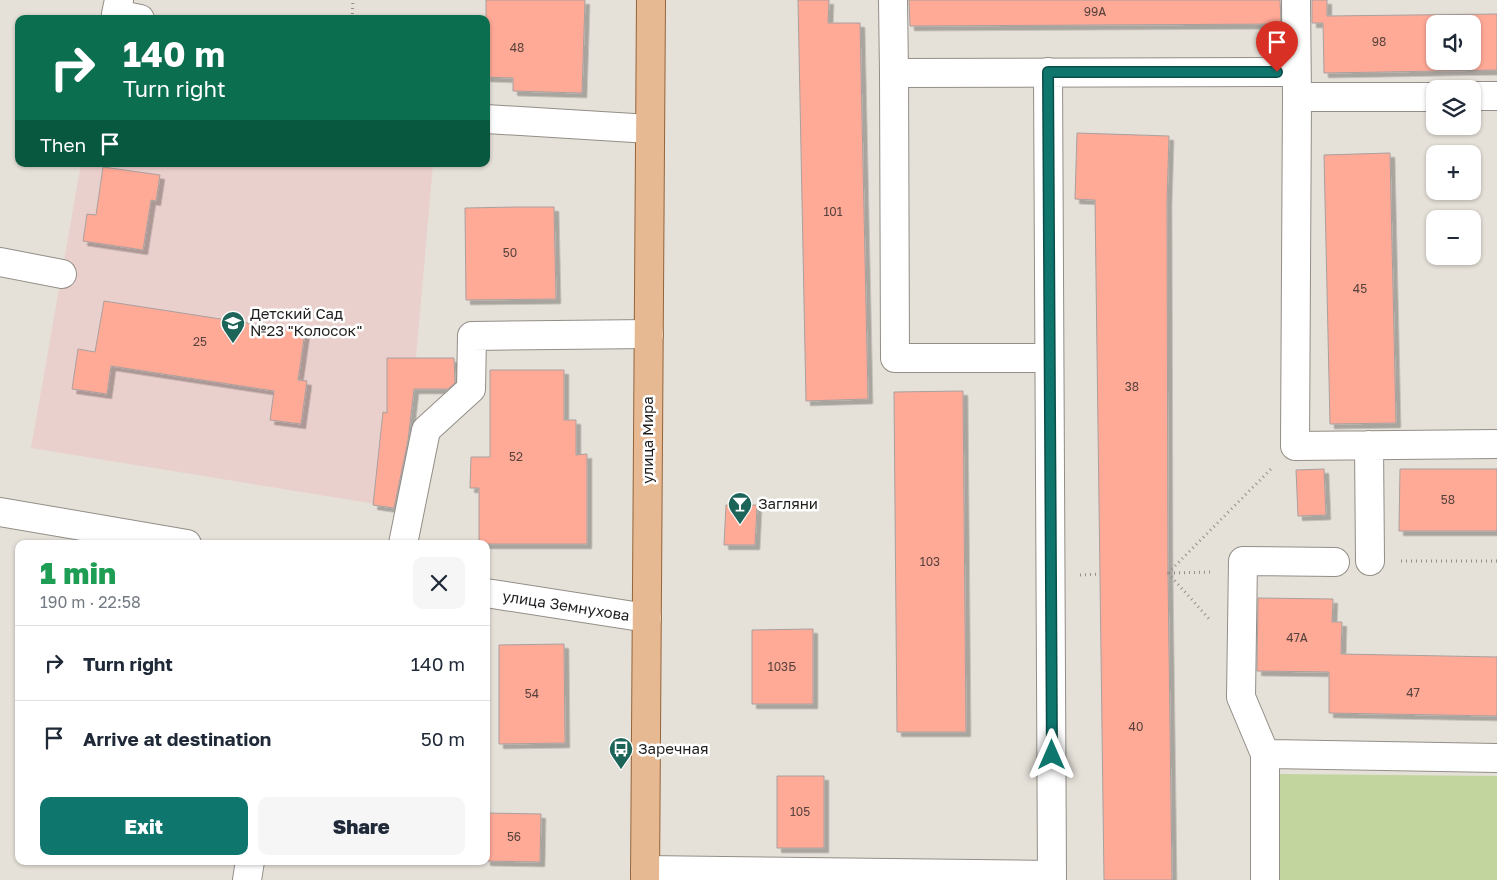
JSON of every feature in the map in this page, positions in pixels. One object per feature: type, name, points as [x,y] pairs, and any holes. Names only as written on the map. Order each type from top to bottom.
[{"type":"main road","name":"улица Мира","points":[[645,875],[651,0]]},
{"type":"street","points":[[119,0],[116,14],[121,15]]},
{"type":"street","points":[[893,0],[896,358],[1049,358]]},
{"type":"street","points":[[1296,0],[1294,446],[1497,444]]},
{"type":"street","points":[[894,73],[1048,72],[1296,84],[1426,96]]},
{"type":"street","points":[[645,875],[1052,878],[1048,72]]},
{"type":"street","points":[[1481,96],[1497,96]]},
{"type":"street","points":[[490,119],[650,129]]},
{"type":"street","points":[[0,262],[62,274]]},
{"type":"street","points":[[404,540],[426,430],[470,388],[472,336],[649,334]]},
{"type":"street","points":[[1369,445],[1370,561]]},
{"type":"street","points":[[0,512],[164,540]]},
{"type":"street","points":[[1264,880],[1265,754],[1241,697],[1243,561],[1335,562]]},
{"type":"street","name":"улица Земнухова","points":[[490,594],[647,618]]},
{"type":"street","points":[[1265,754],[1497,758]]},
{"type":"street","points":[[247,880],[249,865]]},
{"type":"path","points":[[352,15],[353,0]]},
{"type":"path","points":[[1168,573],[1294,446]]},
{"type":"path","points":[[1370,561],[1497,561]]},
{"type":"path","points":[[1168,573],[1242,572]]},
{"type":"path","points":[[1168,573],[1241,654]]},
{"type":"shaded area","name":"Детский Сад №23 \"Колосок\"","points":[[80,167],[433,167],[411,415],[400,508],[31,448]]},
{"type":"green space","points":[[1279,774],[1497,776],[1497,880],[1278,880]]},
{"type":"building","points":[[486,0],[585,0],[582,93],[513,91],[513,78],[490,77],[490,15],[486,15]]},
{"type":"building","points":[[798,0],[829,0],[828,23],[860,23],[868,399],[806,401]]},
{"type":"building","points":[[909,0],[1280,0],[1281,24],[910,26]]},
{"type":"building","points":[[1312,0],[1327,0],[1327,16],[1497,14],[1497,70],[1324,73],[1323,23],[1312,23]]},
{"type":"building","points":[[1077,133],[1169,136],[1167,201],[1168,573],[1172,880],[1104,880],[1095,200],[1075,199]]},
{"type":"building","points":[[1390,153],[1396,423],[1330,424],[1324,155]]},
{"type":"building","points":[[103,167],[160,175],[156,201],[151,200],[143,250],[83,241],[87,214],[96,215]]},
{"type":"building","points":[[554,207],[556,299],[466,300],[465,208]]},
{"type":"building","points":[[104,301],[305,332],[298,380],[307,381],[301,424],[270,420],[274,391],[111,366],[107,394],[72,389],[78,349],[95,352]]},
{"type":"building","points":[[387,358],[454,358],[455,383],[448,389],[414,389],[408,440],[394,508],[373,505],[383,412],[387,413]]},
{"type":"building","points":[[490,370],[564,370],[564,420],[576,420],[576,455],[587,454],[587,544],[490,544],[490,540],[479,540],[479,488],[470,488],[471,457],[490,457]]},
{"type":"building","points":[[963,391],[966,732],[897,732],[894,392]]},
{"type":"building","points":[[1324,469],[1326,515],[1298,516],[1296,470]]},
{"type":"building","points":[[1400,469],[1497,469],[1497,531],[1399,531]]},
{"type":"building","name":"Загляни","points":[[726,505],[757,505],[755,545],[724,545]]},
{"type":"building","points":[[1258,598],[1333,599],[1332,622],[1342,622],[1341,654],[1497,657],[1497,716],[1329,713],[1329,672],[1257,671]]},
{"type":"building","points":[[813,629],[813,704],[752,704],[752,630]]},
{"type":"building","points":[[564,644],[565,743],[499,744],[499,645]]},
{"type":"building","points":[[777,776],[824,776],[824,848],[777,848]]},
{"type":"building","points":[[490,813],[541,814],[540,862],[490,861]]},
{"type":"place","name":"Детский Сад №23 \"Колосок\"","points":[[233,344]]},
{"type":"place","name":"Загляни","points":[[740,525]]},
{"type":"place","name":"Заречная","points":[[621,770]]},
{"type":"route","points":[[1052,755],[1048,72],[1277,72]]}]
